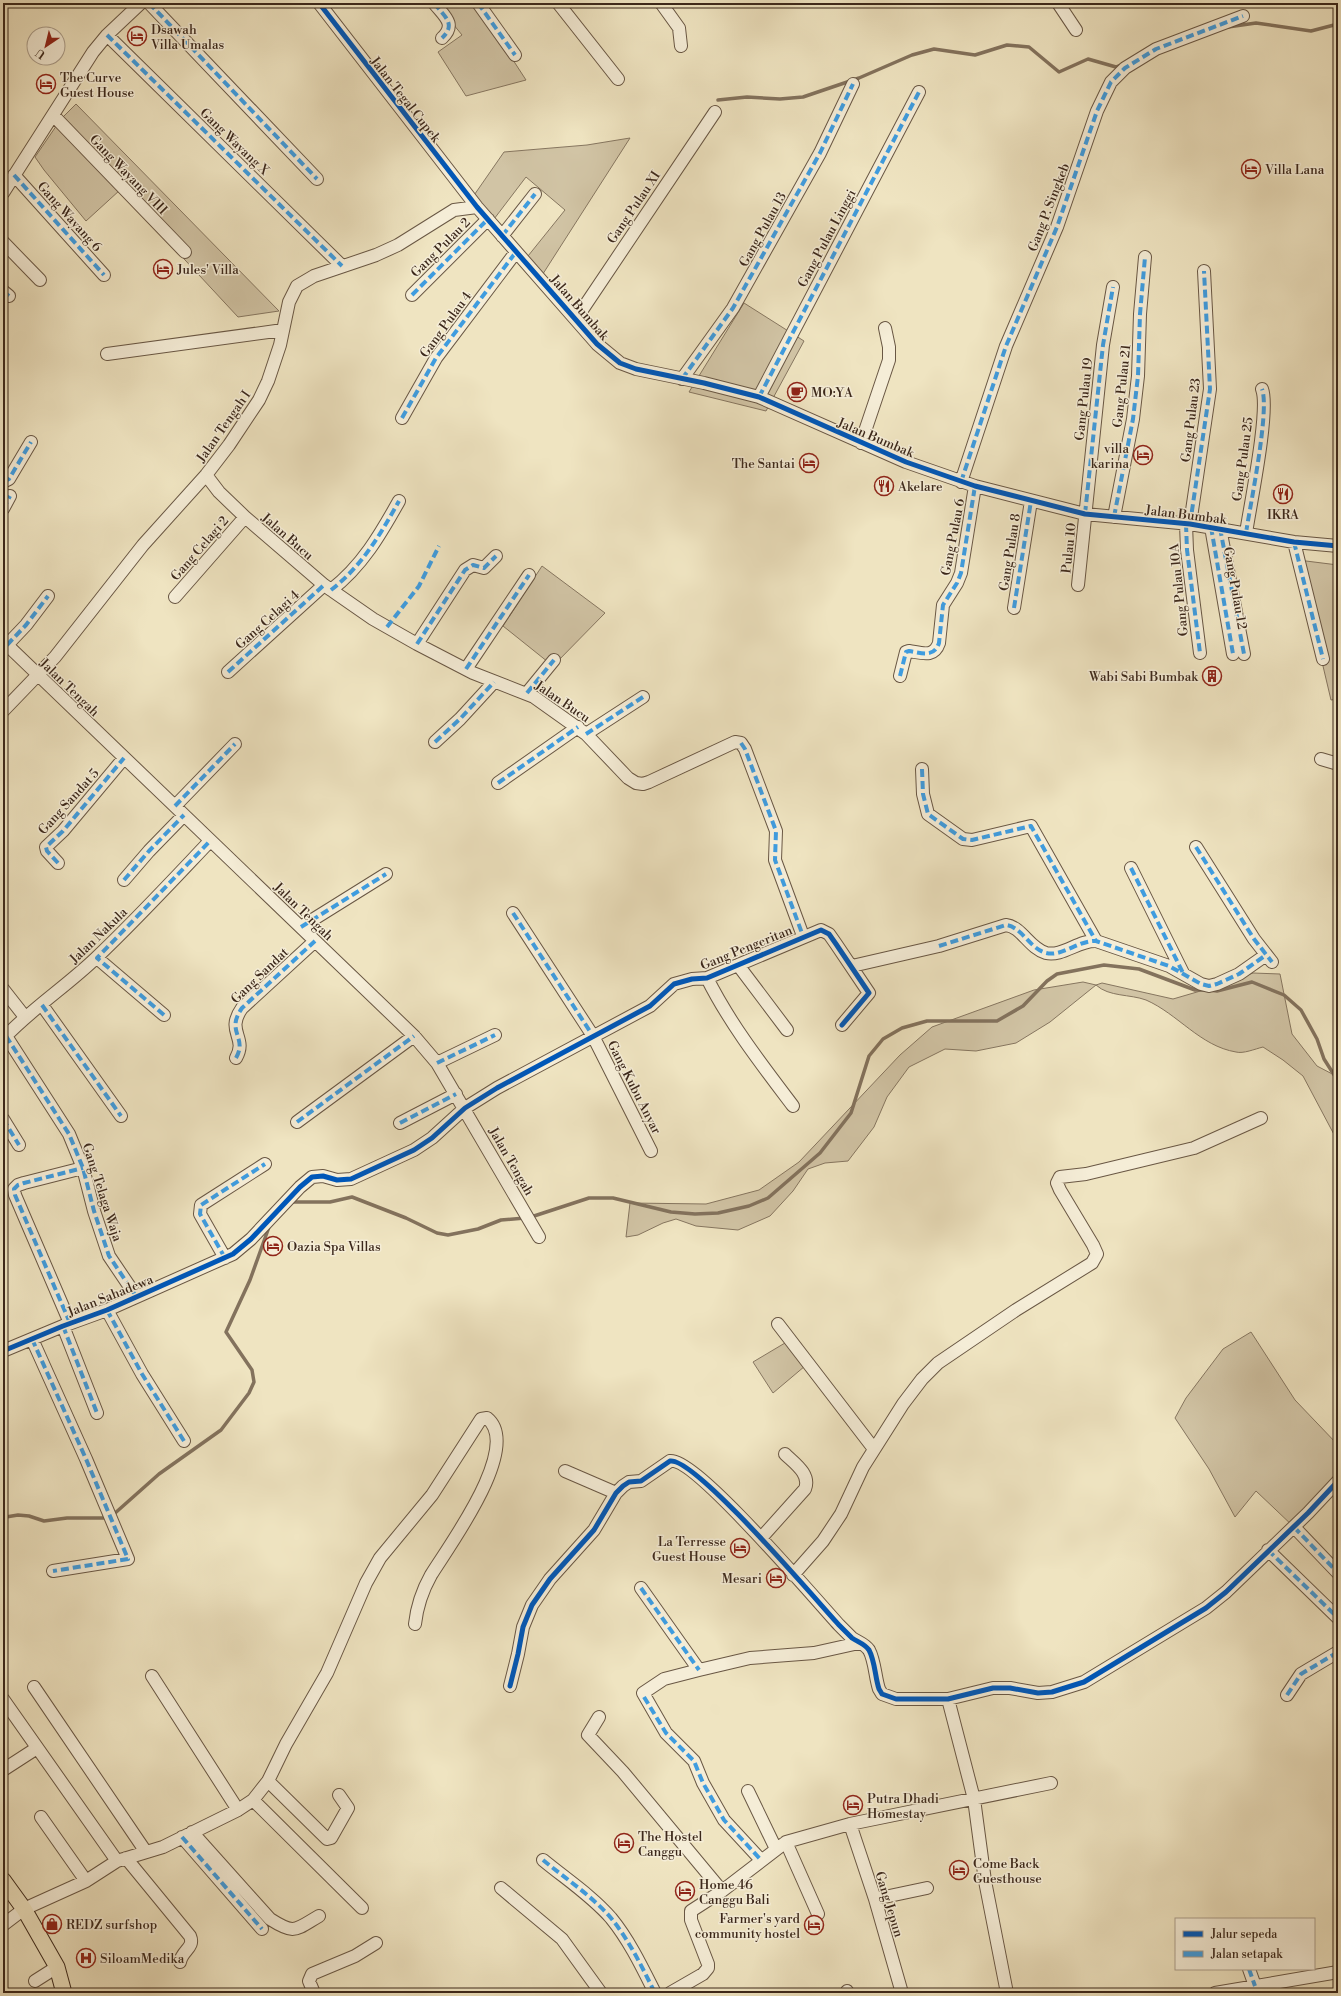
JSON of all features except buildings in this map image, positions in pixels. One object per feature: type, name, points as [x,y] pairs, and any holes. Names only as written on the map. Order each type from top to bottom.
[{"type":"main road","points":[[3,1880],[24,1909],[57,1967],[64,1993]]},
{"type":"street","points":[[3,193],[94,52],[107,35],[141,3]]},
{"type":"street","points":[[148,3],[317,178]]},
{"type":"street","name":"Jalan Tegal Cupek","points":[[319,3],[477,207]]},
{"type":"street","points":[[434,3],[449,24],[449,30],[442,38]]},
{"type":"street","points":[[478,3],[515,55]]},
{"type":"street","points":[[558,3],[618,79]]},
{"type":"street","points":[[661,3],[679,28],[681,46]]},
{"type":"street","points":[[1058,3],[1076,30]]},
{"type":"street","name":"Gang P. Singkeb","points":[[961,482],[1006,346],[1057,227],[1097,111],[1111,82],[1125,68],[1156,49],[1243,16]]},
{"type":"street","name":"Gang Wayang X","points":[[107,35],[342,266]]},
{"type":"street","name":"Gang Pulau 13","points":[[682,379],[733,308],[820,152],[853,84]]},
{"type":"street","name":"Gang Pulau Linggi","points":[[759,397],[919,92]]},
{"type":"street","name":"Gang Pulau XI","points":[[576,319],[715,112]]},
{"type":"street","name":"Gang Wayang VIII","points":[[53,115],[185,252]]},
{"type":"street","name":"Gang Wayang 6","points":[[14,175],[104,275]]},
{"type":"street","points":[[502,236],[535,194]]},
{"type":"street","name":"Jalan Bumbak","points":[[477,207],[597,344],[620,363],[636,369],[759,397],[906,462],[961,482],[1031,501],[1085,514],[1188,524],[1294,542],[1338,544]]},
{"type":"street","name":"Jalan Tengah I","points":[[3,712],[60,652],[144,545],[206,474],[259,400],[274,364],[289,302],[297,286],[314,276],[376,255],[398,245],[454,210],[477,207]]},
{"type":"street","name":"Gang Pulau 2","points":[[412,294],[488,219]]},
{"type":"street","points":[[3,242],[40,280]]},
{"type":"street","name":"Gang Pulau 4","points":[[402,418],[436,358],[516,252]]},
{"type":"street","name":"Gang Pulau 21","points":[[1114,517],[1134,412],[1138,376],[1140,314],[1145,258]]},
{"type":"street","name":"Gang Pulau 23","points":[[1188,524],[1210,389],[1204,271]]},
{"type":"street","name":"Gang Pulau 19","points":[[1085,514],[1103,345],[1113,287]]},
{"type":"street","points":[[861,443],[889,360],[889,347],[885,328]]},
{"type":"street","points":[[107,354],[283,330]]},
{"type":"street","name":"Gang Pulau 25","points":[[1246,534],[1262,431],[1264,398],[1262,389]]},
{"type":"street","points":[[3,482],[9,479],[30,442]]},
{"type":"street","name":"Jalan Bucu","points":[[206,474],[220,492],[245,517],[327,588],[373,619],[418,644],[494,682],[526,693],[541,701],[582,730],[628,778],[636,783],[643,784],[735,742],[741,743],[745,749],[776,831],[775,860],[803,936]]},
{"type":"street","name":"Gang Pulau 6","points":[[900,676],[906,652],[909,651],[929,654],[937,650],[943,605],[957,583],[961,573],[975,486]]},
{"type":"street","points":[[3,509],[10,496]]},
{"type":"street","name":"Gang Celagi 4","points":[[228,672],[327,588],[354,571],[364,558],[399,501]]},
{"type":"street","name":"Gang Pulau 8","points":[[1014,608],[1031,501]]},
{"type":"street","name":"Pulau 10","points":[[1078,585],[1085,514]]},
{"type":"street","name":"Gang Celagi 2","points":[[175,598],[245,517]]},
{"type":"street","name":"Gang Pulau 10A","points":[[1188,524],[1187,550],[1200,653]]},
{"type":"street","name":"Gang Pulau 12","points":[[1216,528],[1239,654]]},
{"type":"street","points":[[1294,542],[1323,659]]},
{"type":"street","points":[[418,644],[465,570],[473,565],[484,568],[496,556]]},
{"type":"street","points":[[466,669],[529,575]]},
{"type":"street","points":[[5,643],[26,625],[48,596]]},
{"type":"street","name":"Jalan Tengah","points":[[5,643],[414,1036],[438,1063],[539,1237]]},
{"type":"street","points":[[526,693],[554,660]]},
{"type":"street","points":[[435,742],[460,719],[494,682]]},
{"type":"street","points":[[498,783],[582,730],[643,697]]},
{"type":"street","points":[[175,806],[235,744]]},
{"type":"street","name":"Gang Sandat 5","points":[[58,863],[47,851],[46,847],[63,831],[124,758]]},
{"type":"street","points":[[1321,759],[1338,764]]},
{"type":"street","points":[[922,769],[923,794],[928,814],[963,839],[972,840],[1032,826],[1096,941]]},
{"type":"street","points":[[124,880],[184,815]]},
{"type":"street","name":"Jalan Nakula","points":[[5,1038],[25,1017],[42,1006],[97,958],[210,841]]},
{"type":"street","points":[[852,966],[939,946],[1006,925],[1015,928],[1038,950],[1046,953],[1053,954],[1086,940],[1096,941],[1145,957],[1183,973],[1201,984],[1209,986],[1217,984],[1269,958],[1196,847]]},
{"type":"street","points":[[1130,868],[1183,973]]},
{"type":"street","points":[[301,926],[386,874]]},
{"type":"street","name":"Gang Kubu Anyar","points":[[513,913],[594,1036],[651,1151]]},
{"type":"street","name":"Gang Pengeritan","points":[[465,1108],[544,1061],[650,1006],[674,984],[692,979],[707,978],[738,966],[803,936],[821,930],[825,932],[836,944],[852,966],[868,995],[842,1025]]},
{"type":"street","name":"Gang Sandat","points":[[236,1058],[240,1046],[234,1024],[235,1018],[242,1008],[315,941]]},
{"type":"street","points":[[97,958],[164,1015]]},
{"type":"street","points":[[738,966],[787,1030]]},
{"type":"street","points":[[707,978],[715,994],[750,1049],[793,1106]]},
{"type":"street","points":[[3,989],[25,1017]]},
{"type":"street","points":[[42,1006],[121,1116]]},
{"type":"street","points":[[438,1063],[495,1035]]},
{"type":"street","points":[[298,1122],[414,1036]]},
{"type":"street","name":"Gang Telaga Waja","points":[[5,1038],[70,1134],[83,1168],[94,1211],[109,1256],[136,1296]]},
{"type":"street","points":[[400,1124],[456,1094]]},
{"type":"street","name":"Jalan Sahadewa","points":[[3,1351],[67,1324],[107,1310],[225,1258],[240,1249],[251,1239],[300,1187],[312,1177],[323,1176],[337,1180],[351,1179],[414,1150],[432,1138],[465,1108]]},
{"type":"street","points":[[793,1575],[823,1541],[841,1514],[857,1479],[874,1449],[903,1404],[922,1379],[938,1363],[1016,1310],[1092,1263],[1096,1258],[1097,1254],[1093,1246],[1060,1190],[1057,1183],[1060,1177],[1086,1174],[1194,1148],[1261,1118]]},
{"type":"street","points":[[3,1119],[19,1145]]},
{"type":"street","points":[[225,1258],[200,1214],[201,1205],[265,1164]]},
{"type":"street","points":[[83,1168],[24,1182],[14,1189],[15,1195],[67,1324],[97,1413]]},
{"type":"street","points":[[107,1310],[142,1374],[184,1441]]},
{"type":"street","points":[[778,1324],[874,1449]]},
{"type":"street","points":[[32,1339],[86,1459],[128,1559],[53,1571]]},
{"type":"street","points":[[3,1925],[24,1909],[86,1882],[122,1859],[164,1847],[238,1810],[253,1800],[268,1781],[286,1744],[327,1674],[366,1583],[380,1558],[432,1495],[481,1419],[487,1418],[492,1423],[496,1441],[486,1485],[428,1582],[418,1605],[415,1624]]},
{"type":"street","points":[[762,1537],[807,1485],[806,1476],[785,1454]]},
{"type":"street","points":[[510,1686],[523,1627],[532,1605],[550,1579],[594,1530],[616,1493],[627,1483],[641,1481],[670,1461],[675,1461],[687,1468],[762,1537],[793,1575],[839,1625],[859,1643],[864,1645],[871,1654],[876,1682],[882,1694],[896,1699],[948,1699],[993,1688],[1010,1688],[1038,1693],[1052,1692],[1084,1682],[1206,1608],[1226,1592],[1268,1550],[1294,1527],[1338,1481]]},
{"type":"street","points":[[565,1471],[616,1493]]},
{"type":"street","points":[[1294,1527],[1338,1573]]},
{"type":"street","points":[[1268,1550],[1338,1618]]},
{"type":"street","points":[[641,1588],[699,1670]]},
{"type":"street","points":[[761,1860],[724,1820],[703,1783],[694,1761],[666,1733],[644,1697],[645,1691],[664,1679],[750,1658],[814,1653],[859,1643]]},
{"type":"street","points":[[1287,1695],[1301,1674],[1338,1652]]},
{"type":"street","points":[[152,1676],[238,1810]]},
{"type":"street","points":[[34,1687],[146,1852]]},
{"type":"street","points":[[3,1699],[37,1748],[122,1859],[190,1936],[192,1941],[191,1945],[182,1953],[180,1962]]},
{"type":"street","points":[[948,1699],[974,1799],[986,1882],[1007,1993]]},
{"type":"street","points":[[599,1716],[588,1735],[623,1772],[722,1891]]},
{"type":"street","points":[[3,1770],[37,1748]]},
{"type":"street","points":[[268,1781],[327,1839],[331,1838],[348,1808],[339,1795]]},
{"type":"street","points":[[670,1993],[703,1974],[708,1968],[690,1916],[691,1911],[722,1891],[786,1842],[850,1824],[1051,1783]]},
{"type":"street","points":[[748,1791],[776,1849]]},
{"type":"street","points":[[253,1800],[362,1908]]},
{"type":"street","points":[[41,1817],[86,1882]]},
{"type":"street","name":"Gang Jepun","points":[[850,1824],[875,1899],[902,1993]]},
{"type":"street","points":[[187,1835],[270,1919],[281,1926],[286,1929],[296,1930],[319,1916]]},
{"type":"street","points":[[187,1835],[262,1928]]},
{"type":"street","points":[[786,1842],[818,1914]]},
{"type":"street","points":[[543,1860],[597,1904],[611,1918],[638,1960],[655,1993]]},
{"type":"street","points":[[501,1888],[562,1939],[601,1993]]},
{"type":"street","points":[[875,1899],[926,1888]]},
{"type":"street","points":[[314,1993],[309,1980],[312,1974],[355,1956],[376,1943]]},
{"type":"street","points":[[35,1981],[57,1967]]},
{"type":"street","points":[[1248,1989],[1249,1970]]},
{"type":"street","points":[[1215,1993],[1248,1989],[1338,1972]]},
{"type":"shaded area","points":[[436,3],[476,3],[526,80],[466,96],[438,52],[462,35]]},
{"type":"shaded area","points":[[76,104],[279,311],[238,317],[120,190],[86,221],[35,157],[61,119]]},
{"type":"shaded area","points":[[630,138],[539,280],[524,261],[565,210],[526,177],[491,223],[470,201],[504,152],[587,145]]},
{"type":"shaded area","points":[[744,303],[804,341],[766,411],[689,392]]},
{"type":"shaded area","points":[[1298,560],[1338,565],[1338,699],[1331,700]]},
{"type":"shaded area","points":[[542,566],[605,613],[553,666],[503,626]]},
{"type":"shaded area","points":[[1253,973],[1280,974],[1292,1034],[1317,1066],[1338,1077],[1338,1142],[1303,1076],[1283,1060],[1263,1047],[1242,1052],[1223,1049],[1200,1037],[1158,1006],[1140,998],[1107,992],[1096,985],[1102,983],[1173,999],[1221,985]]},
{"type":"shaded area","points":[[1083,982],[1096,985],[1050,1022],[1016,1043],[976,1051],[945,1049],[909,1067],[887,1097],[874,1127],[848,1161],[825,1163],[808,1169],[793,1191],[770,1216],[738,1230],[696,1226],[676,1219],[663,1223],[638,1235],[626,1237],[630,1203],[706,1204],[759,1190],[799,1162],[900,1055],[932,1027],[1034,990]]},
{"type":"shaded area","points":[[1251,1332],[1295,1400],[1338,1445],[1338,1477],[1295,1528],[1256,1491],[1235,1517],[1209,1469],[1175,1418],[1186,1398],[1223,1349]]},
{"type":"shaded area","points":[[790,1340],[805,1366],[773,1393],[753,1362]]},
{"type":"waterway","points":[[1228,27],[1256,23],[1311,31],[1338,24]]},
{"type":"waterway","points":[[718,100],[747,97],[780,99],[803,97],[859,78],[912,55],[934,49],[975,55],[1007,45],[1029,47],[1059,72],[1088,59],[1116,67],[1123,64]]},
{"type":"waterway","points":[[531,1217],[589,1198],[613,1198],[671,1212],[695,1214],[718,1213],[749,1206],[768,1198],[820,1153],[851,1113],[869,1056],[883,1039],[902,1028],[927,1021],[997,1021],[1023,1006],[1047,981],[1057,974],[1104,965],[1139,969],[1195,990],[1204,990]]},
{"type":"waterway","points":[[1210,990],[1217,991],[1252,982],[1284,995],[1301,1010],[1317,1039],[1324,1059],[1338,1081]]},
{"type":"waterway","points":[[291,1202],[330,1202],[352,1197],[406,1218],[437,1233],[448,1235],[478,1229],[501,1220],[525,1218]]},
{"type":"waterway","points":[[3,1520],[6,1517],[18,1515],[29,1516],[44,1521],[67,1518],[103,1518],[114,1514],[159,1474],[221,1430],[249,1393],[254,1382],[252,1370],[226,1332],[250,1280],[269,1227]]},
{"type":"marked path","points":[[149,3],[317,179]]},
{"type":"marked path","points":[[434,3],[445,16],[449,24],[446,33],[442,38]]},
{"type":"marked path","points":[[478,3],[515,55]]},
{"type":"marked path","points":[[961,482],[1006,346],[1057,227],[1097,111],[1111,82],[1125,68],[1156,49],[1243,16]]},
{"type":"marked path","points":[[107,35],[342,266]]},
{"type":"marked path","points":[[682,379],[733,308],[820,153],[853,84]]},
{"type":"marked path","points":[[759,397],[919,92]]},
{"type":"marked path","points":[[14,175],[104,275]]},
{"type":"marked path","points":[[502,236],[535,194]]},
{"type":"marked path","points":[[412,295],[488,219]]},
{"type":"marked path","points":[[402,418],[436,358],[516,252]]},
{"type":"marked path","points":[[1114,517],[1133,419],[1138,376],[1140,314],[1145,257]]},
{"type":"marked path","points":[[1190,524],[1210,389],[1204,271]]},
{"type":"marked path","points":[[1085,514],[1103,345],[1113,287]]},
{"type":"marked path","points":[[3,291],[9,296]]},
{"type":"marked path","points":[[1246,533],[1262,437],[1264,400],[1262,389]]},
{"type":"marked path","points":[[3,482],[9,479],[31,442]]},
{"type":"marked path","points":[[900,676],[906,652],[931,653],[937,648],[939,643],[943,605],[957,583],[961,573],[975,486]]},
{"type":"marked path","points":[[3,509],[10,496]]},
{"type":"marked path","points":[[331,590],[352,571],[370,549],[399,501]]},
{"type":"marked path","points":[[1014,608],[1031,501]]},
{"type":"marked path","points":[[1186,524],[1187,550],[1200,653]]},
{"type":"marked path","points":[[1211,527],[1233,654]]},
{"type":"marked path","points":[[1220,528],[1244,654]]},
{"type":"marked path","points":[[1294,542],[1323,659]]},
{"type":"marked path","points":[[387,627],[419,586],[439,546]]},
{"type":"marked path","points":[[417,644],[465,570],[473,565],[484,568],[496,556]]},
{"type":"marked path","points":[[466,669],[529,575]]},
{"type":"marked path","points":[[228,672],[324,585]]},
{"type":"marked path","points":[[7,645],[26,625],[48,596]]},
{"type":"marked path","points":[[527,693],[554,660]]},
{"type":"marked path","points":[[435,742],[460,719],[494,682]]},
{"type":"marked path","points":[[586,734],[643,697]]},
{"type":"marked path","points":[[498,783],[578,727]]},
{"type":"marked path","points":[[741,743],[745,749],[776,831],[775,860],[803,936]]},
{"type":"marked path","points":[[175,806],[235,744]]},
{"type":"marked path","points":[[58,863],[47,851],[46,847],[63,831],[124,758]]},
{"type":"marked path","points":[[922,769],[923,794],[928,814],[963,839],[972,840],[1031,826],[1096,941]]},
{"type":"marked path","points":[[124,880],[149,851],[184,815]]},
{"type":"marked path","points":[[164,1015],[97,958],[210,841]]},
{"type":"marked path","points":[[1196,847],[1254,939],[1272,962]]},
{"type":"marked path","points":[[1131,868],[1183,973]]},
{"type":"marked path","points":[[301,927],[386,874]]},
{"type":"marked path","points":[[513,913],[593,1036]]},
{"type":"marked path","points":[[939,946],[1006,925],[1017,930],[1035,947],[1046,953],[1058,953],[1083,943],[1096,941],[1169,966],[1201,984],[1209,986],[1239,974],[1266,955]]},
{"type":"marked path","points":[[236,1058],[240,1045],[236,1023],[237,1016],[242,1008],[315,941]]},
{"type":"marked path","points":[[42,1005],[121,1116]]},
{"type":"marked path","points":[[437,1063],[495,1035]]},
{"type":"marked path","points":[[6,1036],[69,1134],[83,1168],[94,1211],[109,1256],[136,1296]]},
{"type":"marked path","points":[[297,1122],[414,1036]]},
{"type":"marked path","points":[[400,1123],[456,1094]]},
{"type":"marked path","points":[[3,1119],[19,1145]]},
{"type":"marked path","points":[[225,1258],[200,1214],[201,1205],[265,1164]]},
{"type":"marked path","points":[[70,1323],[15,1195],[14,1189],[18,1185],[24,1183],[83,1168]]},
{"type":"marked path","points":[[107,1310],[142,1374],[184,1441]]},
{"type":"marked path","points":[[63,1326],[97,1413]]},
{"type":"marked path","points":[[32,1339],[86,1459],[128,1559],[53,1571]]},
{"type":"marked path","points":[[1294,1527],[1338,1573]]},
{"type":"marked path","points":[[1268,1550],[1338,1618]]},
{"type":"marked path","points":[[641,1588],[699,1670]]},
{"type":"marked path","points":[[1287,1695],[1301,1674],[1338,1652]]},
{"type":"marked path","points":[[644,1697],[666,1733],[694,1761],[703,1783],[724,1820],[761,1860]]},
{"type":"marked path","points":[[182,1837],[262,1929]]},
{"type":"marked path","points":[[543,1860],[587,1895],[604,1910],[618,1926],[655,1993]]},
{"type":"marked path","points":[[1249,1970],[1255,1986]]},
{"type":"cycle path","points":[[319,3],[477,207],[597,344],[620,363],[636,369],[704,383],[759,397],[906,462],[975,486],[1085,514],[1190,524],[1294,542],[1338,546]]},
{"type":"cycle path","points":[[3,1351],[63,1326],[107,1310],[233,1254],[251,1239],[300,1187],[312,1177],[323,1176],[337,1180],[351,1179],[414,1150],[432,1138],[465,1108],[497,1088],[650,1006],[674,984],[692,979],[707,978],[821,930],[829,934],[869,993],[842,1025]]},
{"type":"cycle path","points":[[510,1686],[523,1627],[532,1605],[550,1579],[594,1530],[616,1493],[623,1486],[629,1482],[641,1481],[670,1461],[683,1466],[704,1481],[755,1532],[839,1625],[852,1638],[869,1650],[873,1659],[879,1689],[882,1694],[896,1699],[948,1699],[993,1688],[1010,1688],[1038,1693],[1052,1692],[1084,1682],[1206,1608],[1226,1592],[1308,1513],[1338,1481]]},
{"type":"place","name":"Dsawah Villa Umalas","points":[[137,36]]},
{"type":"place","name":"The Curve Guest House","points":[[46,84]]},
{"type":"place","name":"Villa Lana","points":[[1251,169]]},
{"type":"place","name":"Jules' Villa","points":[[163,269]]},
{"type":"place","name":"MO:YA","points":[[797,392]]},
{"type":"place","name":"villa karina","points":[[1143,455]]},
{"type":"place","name":"The Santai","points":[[809,463]]},
{"type":"place","name":"Akelare","points":[[884,486]]},
{"type":"place","name":"IKRA","points":[[1283,494]]},
{"type":"place","name":"Wabi Sabi Bumbak","points":[[1212,676]]},
{"type":"place","name":"Oazia Spa Villas","points":[[273,1246]]},
{"type":"place","name":"La Terresse Guest House","points":[[740,1548]]},
{"type":"place","name":"Mesari","points":[[776,1578]]},
{"type":"place","name":"Putra Dhadi Homestay","points":[[853,1805]]},
{"type":"place","name":"The Hostel Canggu","points":[[624,1843]]},
{"type":"place","name":"Come Back Guesthouse","points":[[959,1870]]},
{"type":"place","name":"Home 46 Canggu Bali","points":[[685,1891]]},
{"type":"place","name":"REDZ surfshop","points":[[52,1924]]},
{"type":"place","name":"Farmer's yard community hostel","points":[[814,1925]]},
{"type":"place","name":"SiloamMedika","points":[[86,1958]]}]
